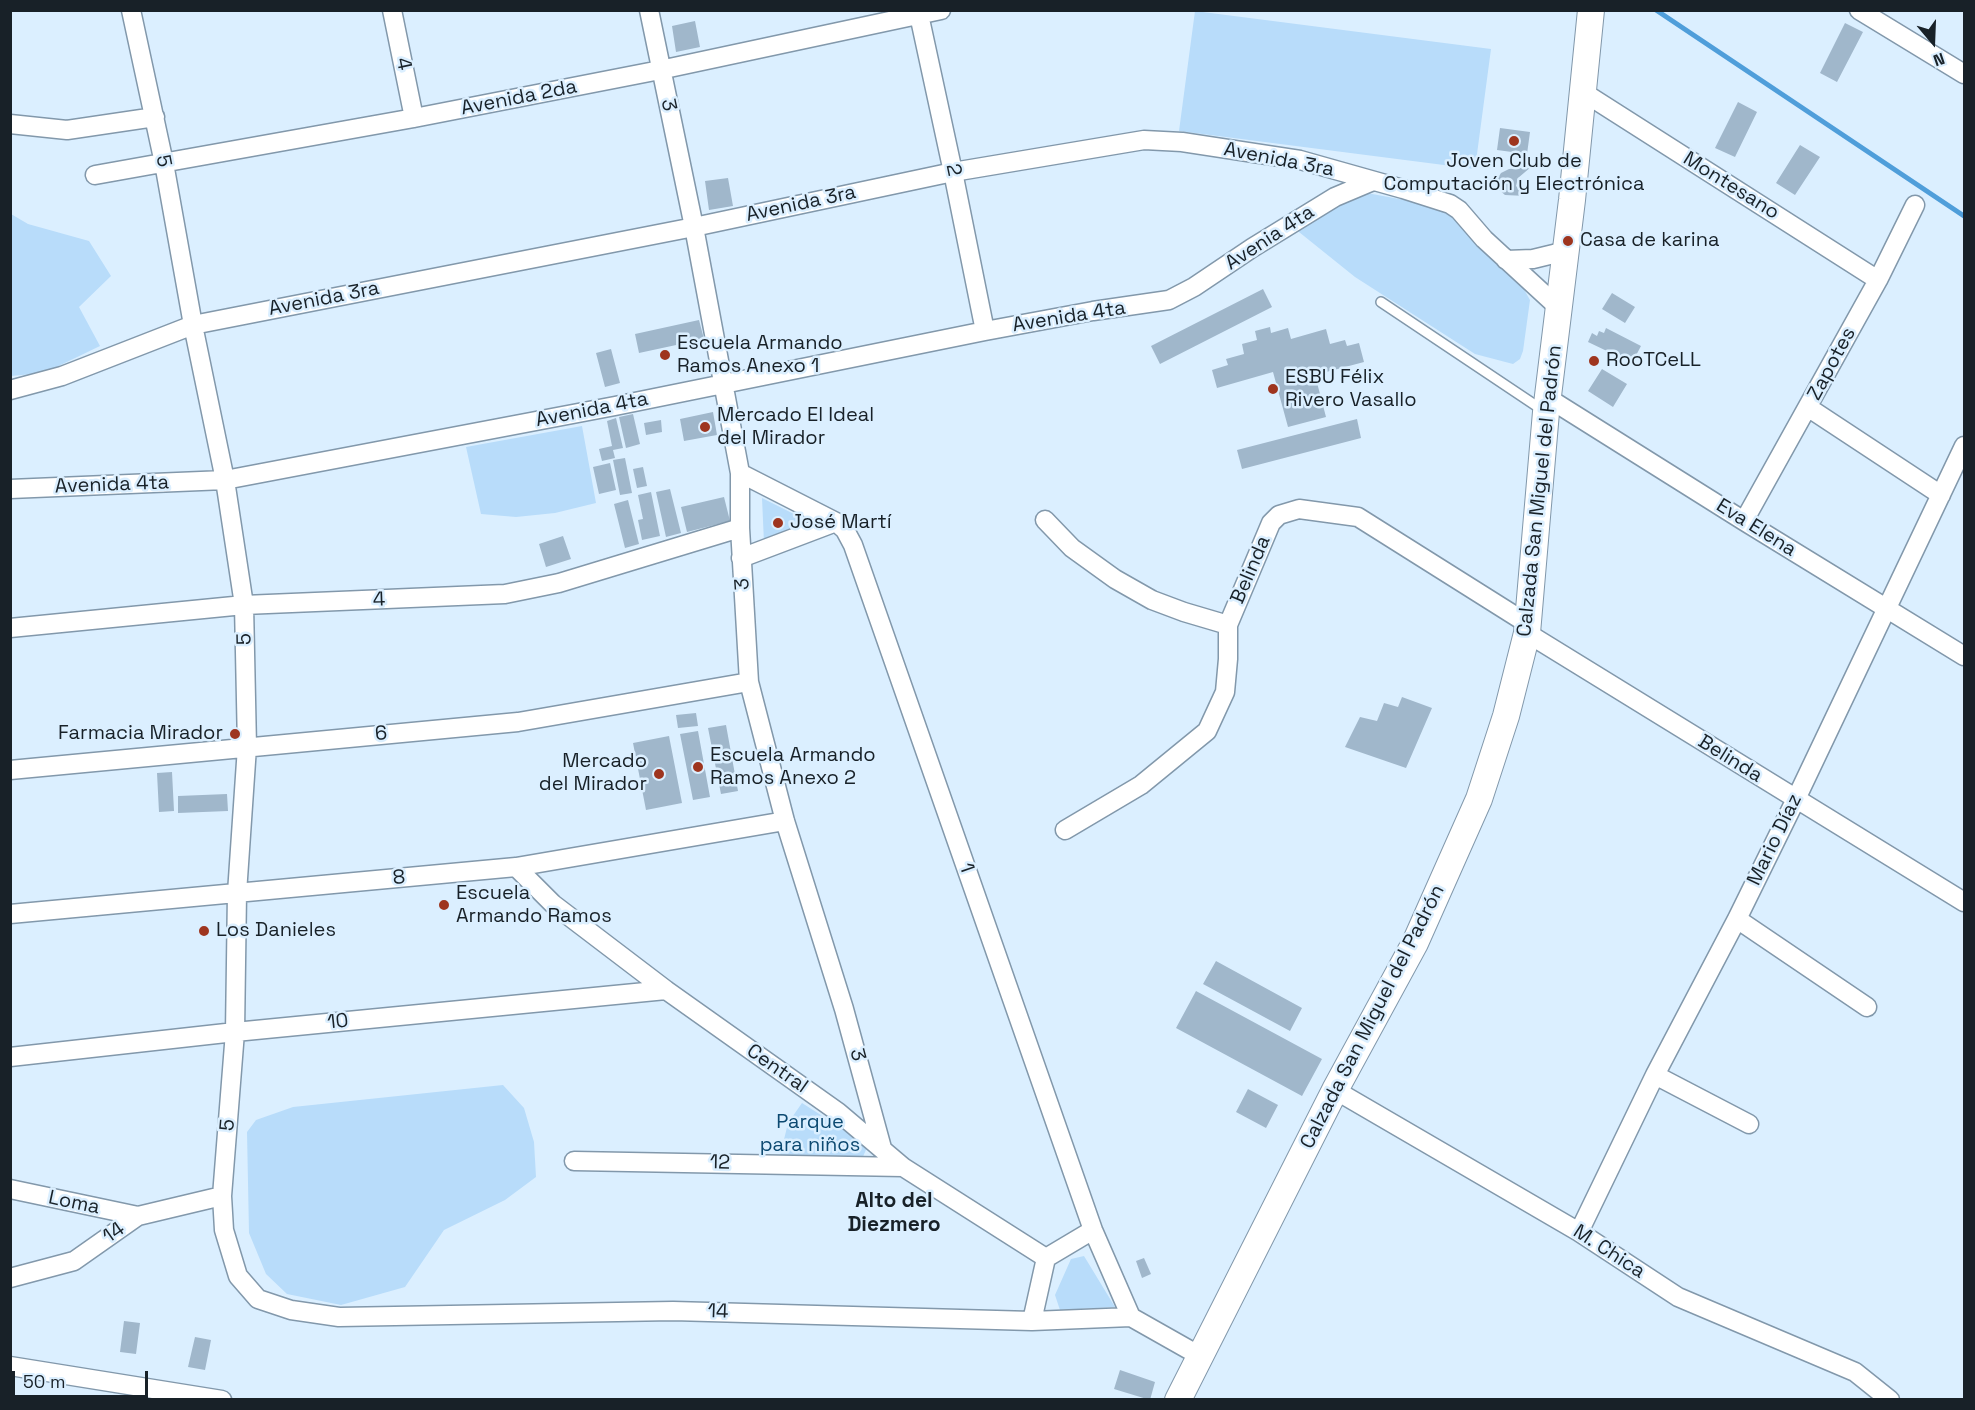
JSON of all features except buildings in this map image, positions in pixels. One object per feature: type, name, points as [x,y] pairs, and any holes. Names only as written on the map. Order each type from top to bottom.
[{"type":"main road","name":"Calzada San Miguel del Padrón","points":[[1178,1400],[1335,1090],[1415,943],[1479,799],[1506,716],[1528,629],[1547,405],[1566,251],[1591,10]]},
{"type":"street","name":"5","points":[[132,10],[225,480],[244,605],[247,747],[237,893],[235,1032],[222,1196],[224,1230],[238,1276]]},
{"type":"street","name":"4","points":[[392,10],[414,118]]},
{"type":"street","name":"3","points":[[649,10],[694,227],[740,473],[741,558],[749,682],[785,820],[844,1009],[882,1148]]},
{"type":"street","name":"Avenida 2da","points":[[95,176],[414,118],[660,70],[918,13],[941,10]]},
{"type":"street","points":[[1859,10],[1965,74]]},
{"type":"street","name":"2","points":[[918,13],[985,331]]},
{"type":"street","name":"Montesano","points":[[1583,92],[1878,280]]},
{"type":"street","points":[[10,124],[67,130],[154,117]]},
{"type":"street","name":"Avenida 3ra","points":[[10,390],[62,376],[193,325],[694,227],[953,172],[1144,140],[1182,142],[1300,160],[1450,204],[1459,210],[1484,239],[1559,308]]},
{"type":"street","name":"Avenia 4ta","points":[[1169,300],[1194,287],[1335,197],[1373,181]]},
{"type":"street","name":"Zapotes","points":[[1744,521],[1809,408],[1878,280],[1915,204]]},
{"type":"street","points":[[1506,260],[1533,259],[1566,251]]},
{"type":"street","name":"Avenida 4ta","points":[[10,489],[225,480],[985,331],[1169,300]]},
{"type":"street","name":"Eva Elena","points":[[1547,405],[1744,521],[1965,656]]},
{"type":"street","points":[[1809,408],[1941,495]]},
{"type":"street","name":"Mario Díaz","points":[[1579,1232],[1655,1075],[1737,919],[1796,799],[1965,446]]},
{"type":"street","name":"1","points":[[740,473],[836,522],[845,530],[857,556],[1093,1230],[1131,1317]]},
{"type":"street","name":"Belinda","points":[[1065,830],[1141,784],[1207,731],[1225,692],[1228,625],[1271,523],[1280,515],[1299,509],[1358,517],[1528,629],[1796,799],[1965,902]]},
{"type":"street","points":[[1045,520],[1072,548],[1115,579],[1152,600],[1228,625]]},
{"type":"street","points":[[741,558],[836,522]]},
{"type":"street","name":"4","points":[[10,628],[244,605],[505,594],[559,583],[740,528]]},
{"type":"street","name":"6","points":[[10,770],[518,722],[749,682]]},
{"type":"street","name":"8","points":[[10,914],[516,867],[785,820]]},
{"type":"street","name":"Central","points":[[516,867],[553,904],[666,990],[838,1112],[903,1167],[1046,1258]]},
{"type":"street","points":[[1737,919],[1867,1007]]},
{"type":"street","name":"10","points":[[10,1057],[235,1032],[666,990]]},
{"type":"street","points":[[1655,1075],[1749,1124]]},
{"type":"street","name":"M. Chica","points":[[1335,1090],[1579,1232],[1678,1297],[1855,1372],[1890,1400]]},
{"type":"street","name":"12","points":[[574,1161],[903,1167]]},
{"type":"street","name":"Loma","points":[[10,1189],[138,1216]]},
{"type":"street","name":"14","points":[[10,1278],[74,1262],[138,1216],[222,1196]]},
{"type":"street","points":[[1032,1321],[1046,1258],[1093,1230]]},
{"type":"street","name":"14","points":[[238,1276],[258,1299],[291,1310],[339,1317],[673,1311],[1032,1321],[1131,1317]]},
{"type":"street","points":[[1131,1317],[1200,1356]]},
{"type":"street","points":[[10,1366],[222,1400]]},
{"type":"lane","points":[[1381,303],[1475,363],[1547,405]]},
{"type":"green space","points":[[1195,11],[1491,49],[1475,169],[1179,131]]},
{"type":"green space","points":[[1356,191],[1448,208],[1517,277],[1530,300],[1520,359],[1513,364],[1475,354],[1355,277],[1294,228]]},
{"type":"green space","points":[[11,214],[28,224],[89,241],[111,276],[79,307],[100,346],[44,373],[11,376]]},
{"type":"green space","points":[[582,426],[596,503],[555,513],[516,517],[481,514],[466,447]]},
{"type":"green space","points":[[762,498],[812,523],[764,543]]},
{"type":"green space","points":[[503,1085],[524,1108],[534,1142],[536,1177],[505,1200],[444,1230],[405,1287],[341,1305],[287,1294],[266,1274],[249,1233],[247,1132],[256,1120],[293,1107]]},
{"type":"green space","name":"Parque para niños","points":[[802,1103],[868,1145],[862,1159],[780,1156],[788,1123]]},
{"type":"green space","points":[[1084,1256],[1115,1307],[1060,1310],[1055,1295],[1071,1259]]},
{"type":"waterway","points":[[1656,10],[1964,216]]},
{"type":"place","name":"Joven Club de Computación y Electrónica","points":[[1514,141]]},
{"type":"place","name":"Casa de karina","points":[[1568,241]]},
{"type":"place","name":"Escuela Armando Ramos Anexo 1","points":[[665,355]]},
{"type":"place","name":"RooTCeLL","points":[[1594,361]]},
{"type":"place","name":"ESBU Félix Rivero Vasallo","points":[[1273,389]]},
{"type":"place","name":"Mercado El Ideal del Mirador","points":[[705,427]]},
{"type":"place","name":"José Martí","points":[[778,523]]},
{"type":"place","name":"Farmacia Mirador","points":[[235,734]]},
{"type":"place","name":"Escuela Armando Ramos Anexo 2","points":[[698,767]]},
{"type":"place","name":"Mercado del Mirador","points":[[659,774]]},
{"type":"place","name":"Escuela Armando Ramos","points":[[444,905]]},
{"type":"place","name":"Los Danieles","points":[[204,931]]},
{"type":"district","name":"Alto del Diezmero","points":[[894,1213]]}]
